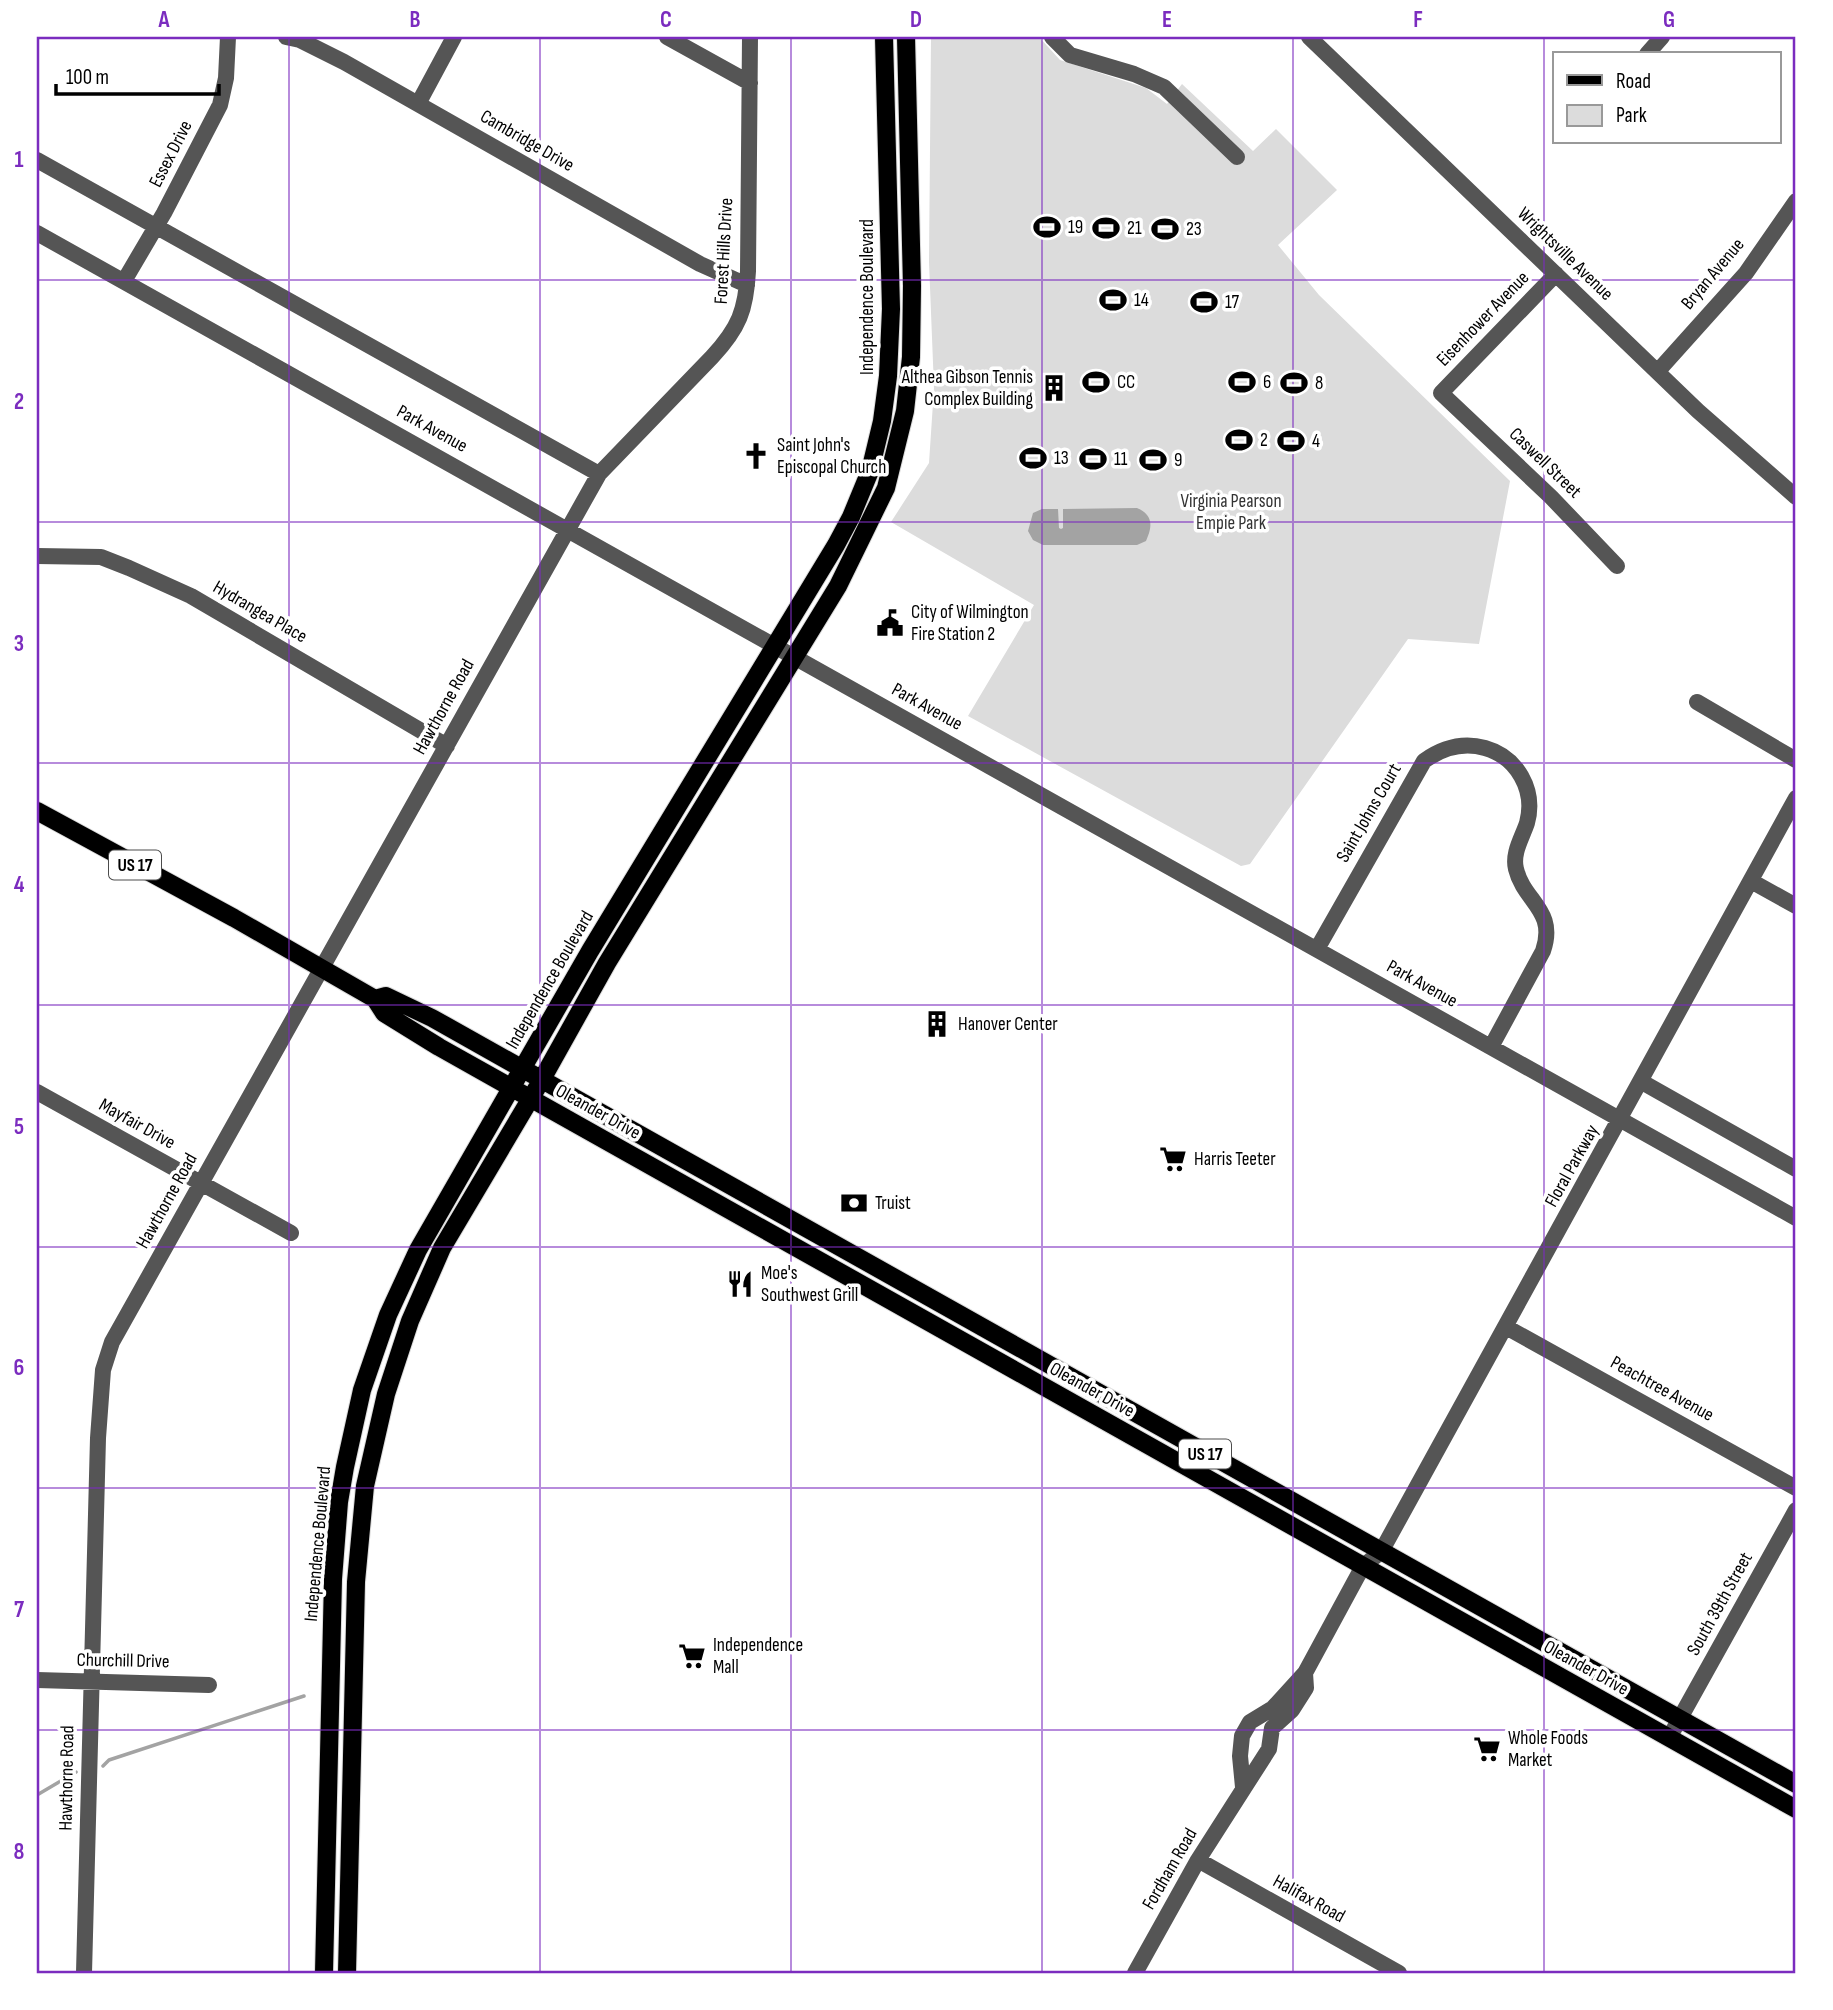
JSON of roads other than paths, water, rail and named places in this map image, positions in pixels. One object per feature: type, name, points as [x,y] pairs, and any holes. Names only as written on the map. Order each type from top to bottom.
[{"type":"main road","name":"Independence Boulevard","points":[[324,1973],[333,1579],[345,1467],[362,1390],[388,1315],[418,1250],[590,950],[851,517],[870,471],[882,421],[891,346],[884,37]]},
{"type":"main road","points":[[347,1973],[356,1582],[361,1518],[372,1448],[386,1394],[410,1321],[435,1262],[607,963],[838,586],[886,488],[905,411],[911,357],[912,286],[906,37]]},
{"type":"main road","name":"Oleander Drive","points":[[37,811],[375,999],[384,1013],[530,1098],[1796,1810]]},
{"type":"main road","name":"Oleander Drive","points":[[375,999],[386,996],[523,1069],[1796,1784]]},
{"type":"main road","points":[[333,1579],[342,1684],[346,1693],[354,1698]]},
{"type":"street","name":"Essex Drive","points":[[124,281],[156,227],[220,105],[226,78],[228,37]]},
{"type":"street","name":"Cambridge Drive","points":[[286,37],[325,52],[700,264],[747,285]]},
{"type":"street","points":[[418,104],[454,37]]},
{"type":"street","points":[[667,37],[750,83]]},
{"type":"street","name":"Forest Hills Drive","points":[[567,529],[599,474],[730,338],[741,317],[747,285],[750,37]]},
{"type":"street","points":[[1052,37],[1070,55],[1134,74],[1164,87],[1237,157]]},
{"type":"street","name":"Wrightsville Avenue","points":[[1309,37],[1718,429],[1796,497]]},
{"type":"street","points":[[1649,52],[1662,37]]},
{"type":"street","points":[[37,160],[599,474]]},
{"type":"street","name":"Bryan Avenue","points":[[1658,371],[1746,273],[1796,201]]},
{"type":"street","name":"Park Avenue","points":[[37,233],[1796,1218]]},
{"type":"street","name":"Eisenhower Avenue","points":[[1441,393],[1556,274]]},
{"type":"street","name":"Caswell Street","points":[[1441,393],[1551,497],[1617,566]]},
{"type":"street","name":"Hawthorne Road","points":[[83,1973],[97,1462],[103,1370],[111,1342],[567,529]]},
{"type":"street","name":"Hydrangea Place","points":[[37,556],[101,557],[191,596],[447,746]]},
{"type":"street","points":[[1697,702],[1796,760]]},
{"type":"street","name":"Saint Johns Court","points":[[1317,949],[1422,764],[1443,750],[1462,745],[1478,746],[1499,753],[1517,768],[1527,788],[1528,816],[1515,865],[1522,885],[1542,913],[1547,934],[1543,951],[1491,1047]]},
{"type":"street","name":"Floral Parkway","points":[[1381,1552],[1796,798]]},
{"type":"street","points":[[1751,881],[1796,906]]},
{"type":"street","points":[[1642,1082],[1796,1169]]},
{"type":"street","name":"Mayfair Drive","points":[[37,1092],[291,1233]]},
{"type":"street","name":"Peachtree Avenue","points":[[1507,1327],[1796,1488]]},
{"type":"street","name":"South 39th Street","points":[[1669,1738],[1796,1510]]},
{"type":"street","name":"Fordham Road","points":[[1243,1787],[1240,1756],[1242,1736],[1251,1722],[1273,1709],[1305,1673],[1363,1566],[1381,1552]]},
{"type":"street","name":"Fordham Road","points":[[1135,1973],[1198,1860],[1269,1749],[1272,1728],[1300,1700],[1306,1688],[1305,1673]]},
{"type":"street","name":"Churchill Drive","points":[[37,1680],[209,1685]]},
{"type":"street","name":"Halifax Road","points":[[1198,1860],[1399,1973]]},
{"type":"waterway","points":[[103,1766],[109,1760],[304,1696]]},
{"type":"waterway","points":[[37,1795],[76,1772]]},
{"type":"place","name":"19","points":[[1047,227]]},
{"type":"place","name":"21","points":[[1106,228]]},
{"type":"place","name":"23","points":[[1165,229]]},
{"type":"place","name":"14","points":[[1113,300]]},
{"type":"place","name":"17","points":[[1204,302]]},
{"type":"place","name":"CC","points":[[1096,382]]},
{"type":"place","name":"6","points":[[1242,382]]},
{"type":"place","name":"8","points":[[1294,383]]},
{"type":"place","name":"Althea Gibson Tennis Complex Building","points":[[1054,388]]},
{"type":"place","name":"2","points":[[1239,440]]},
{"type":"place","name":"4","points":[[1291,441]]},
{"type":"place","name":"Saint John's Episcopal Church","points":[[756,456]]},
{"type":"place","name":"13","points":[[1033,458]]},
{"type":"place","name":"11","points":[[1093,459]]},
{"type":"place","name":"9","points":[[1153,460]]},
{"type":"place","name":"City of Wilmington Fire Station 2","points":[[890,623]]},
{"type":"place","name":"Hanover Center","points":[[937,1024]]},
{"type":"place","name":"Harris Teeter","points":[[1173,1159]]},
{"type":"place","name":"Truist","points":[[854,1203]]},
{"type":"place","name":"Moe's Southwest Grill","points":[[740,1284]]},
{"type":"place","name":"Independence Mall","points":[[692,1656]]},
{"type":"place","name":"Whole Foods Market","points":[[1487,1749]]},
{"type":"park label","name":"Virginia Pearson Empie Park","points":[[1231,512]]}]
